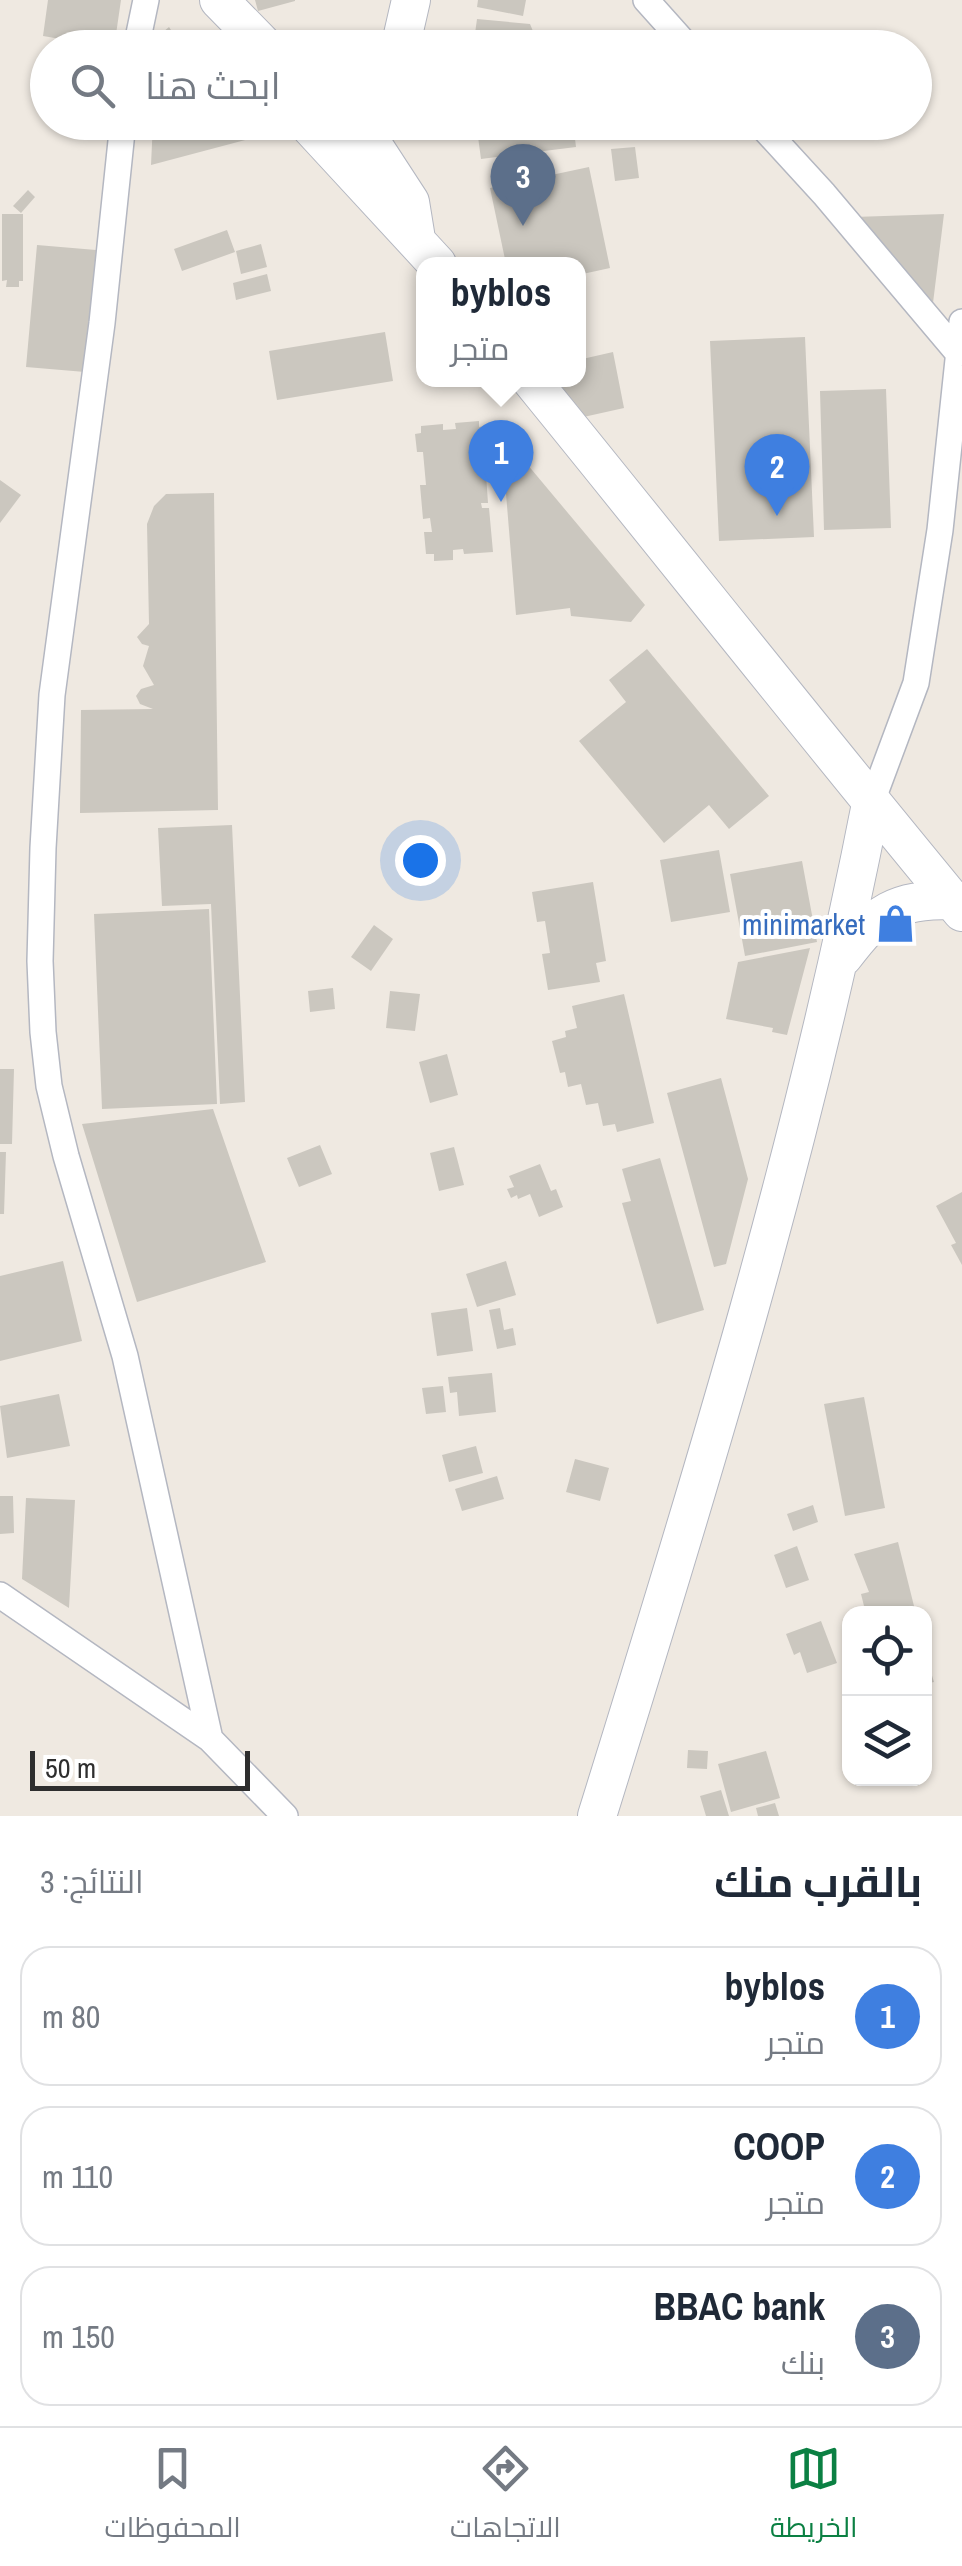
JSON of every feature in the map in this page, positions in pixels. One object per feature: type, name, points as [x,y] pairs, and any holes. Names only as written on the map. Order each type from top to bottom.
[{"type":"main road","points":[[218,0],[245,30]]},
{"type":"main road","points":[[403,30],[412,0]]},
{"type":"main road","points":[[350,140],[410,202],[427,252]]},
{"type":"main road","points":[[536,387],[957,906]]},
{"type":"main road","points":[[597,1816],[736,1362],[841,959],[872,804]]},
{"type":"main road","points":[[841,959],[867,925],[893,906],[918,900],[957,906]]},
{"type":"street","points":[[140,30],[146,0]]},
{"type":"street","points":[[646,0],[673,30]]},
{"type":"street","points":[[121,140],[102,323],[52,695],[43,848],[43,1032],[58,1121],[125,1356],[210,1739]]},
{"type":"street","points":[[774,140],[958,353]]},
{"type":"street","points":[[872,804],[916,682],[940,530],[962,322]]},
{"type":"street","points":[[0,1595],[210,1739],[285,1816]]},
{"type":"street","points":[[254,1786],[260,1816]]},
{"type":"building","points":[[48,0],[121,0],[117,30],[44,30]]},
{"type":"building","points":[[255,0],[295,0],[295,1],[258,11]]},
{"type":"building","points":[[478,0],[526,0],[523,16],[477,7]]},
{"type":"building","points":[[477,19],[530,24],[532,30],[475,30]]},
{"type":"building","points":[[152,140],[245,140],[151,165]]},
{"type":"building","points":[[478,140],[575,140],[576,147],[481,159]]},
{"type":"building","points":[[635,147],[639,178],[615,181],[611,149]]},
{"type":"building","points":[[589,167],[610,268],[586,273],[586,257],[505,257],[490,188]]},
{"type":"building","points":[[28,190],[35,197],[21,213],[13,206]]},
{"type":"building","points":[[2,214],[23,214],[23,281],[19,281],[19,287],[6,287],[7,280],[2,281]]},
{"type":"building","points":[[944,214],[932,311],[854,217]]},
{"type":"building","points":[[227,230],[235,252],[182,271],[174,249]]},
{"type":"building","points":[[261,244],[267,267],[241,274],[236,251]]},
{"type":"building","points":[[37,245],[96,250],[85,372],[26,367]]},
{"type":"building","points":[[267,274],[271,291],[236,300],[233,283]]},
{"type":"building","points":[[385,332],[393,381],[277,400],[269,351]]},
{"type":"building","points":[[805,337],[814,537],[719,541],[710,341]]},
{"type":"building","points":[[613,352],[624,408],[579,418],[577,405],[570,406],[563,387],[586,387],[586,358]]},
{"type":"building","points":[[886,389],[891,528],[824,530],[820,391]]},
{"type":"building","points":[[479,421],[479,427],[485,426],[487,446],[488,503],[481,503],[482,508],[489,508],[493,552],[464,554],[463,549],[453,550],[453,560],[434,561],[434,554],[426,554],[424,532],[432,532],[430,518],[423,519],[423,452],[417,452],[415,434],[421,433],[421,426],[443,424],[443,430],[456,429],[455,423]]},
{"type":"building","points":[[501,433],[645,605],[631,622],[571,616],[570,608],[516,615]]},
{"type":"building","points":[[0,480],[21,495],[0,523]]},
{"type":"building","points":[[214,493],[218,810],[80,813],[81,710],[153,709],[140,704],[136,696],[141,689],[154,685],[143,666],[149,646],[137,637],[149,624],[147,524],[154,506],[166,494]]},
{"type":"building","points":[[647,649],[769,796],[729,829],[709,805],[664,843],[579,741],[626,702],[609,680]]},
{"type":"building","points":[[232,825],[245,1102],[220,1104],[211,904],[162,906],[158,828]]},
{"type":"building","points":[[719,850],[730,912],[671,922],[660,860]]},
{"type":"building","points":[[802,861],[817,942],[745,956],[730,874]]},
{"type":"building","points":[[593,882],[606,961],[596,963],[600,982],[548,990],[542,954],[550,953],[545,921],[537,922],[532,892]]},
{"type":"building","points":[[209,909],[217,1104],[102,1109],[94,914]]},
{"type":"building","points":[[374,925],[393,939],[371,971],[351,957]]},
{"type":"building","points":[[810,948],[787,1035],[772,1032],[773,1028],[726,1019],[738,962]]},
{"type":"building","points":[[333,988],[335,1009],[310,1012],[308,991]]},
{"type":"building","points":[[390,991],[420,994],[415,1031],[386,1028]]},
{"type":"building","points":[[624,994],[654,1123],[617,1132],[615,1124],[603,1126],[598,1103],[586,1105],[581,1084],[568,1087],[552,1041],[577,1028],[572,1006]]},
{"type":"building","points":[[447,1054],[458,1095],[430,1103],[419,1062]]},
{"type":"building","points":[[0,1069],[14,1069],[12,1144],[0,1144]]},
{"type":"building","points":[[721,1078],[748,1179],[726,1264],[714,1267],[667,1093]]},
{"type":"building","points":[[213,1109],[266,1262],[137,1302],[82,1124]]},
{"type":"building","points":[[320,1145],[332,1174],[299,1187],[287,1158]]},
{"type":"building","points":[[454,1147],[464,1185],[439,1191],[430,1153]]},
{"type":"building","points":[[0,1152],[6,1152],[4,1214],[0,1214]]},
{"type":"building","points":[[660,1158],[704,1310],[657,1324],[622,1203],[631,1201],[622,1169]]},
{"type":"building","points":[[540,1164],[551,1191],[556,1189],[563,1207],[539,1217],[530,1194],[511,1198],[507,1189],[514,1187],[509,1176]]},
{"type":"building","points":[[962,1192],[962,1265],[951,1245],[956,1243],[936,1206]]},
{"type":"building","points":[[63,1261],[82,1341],[0,1361],[0,1276]]},
{"type":"building","points":[[506,1261],[516,1295],[477,1307],[466,1274]]},
{"type":"building","points":[[467,1308],[473,1351],[437,1356],[431,1313]]},
{"type":"building","points":[[500,1308],[504,1330],[513,1328],[516,1345],[497,1349],[489,1310]]},
{"type":"building","points":[[492,1373],[496,1412],[459,1416],[457,1392],[450,1393],[448,1377]]},
{"type":"building","points":[[443,1386],[446,1412],[426,1414],[422,1388]]},
{"type":"building","points":[[59,1394],[70,1446],[7,1458],[0,1406]]},
{"type":"building","points":[[864,1397],[885,1508],[845,1516],[824,1404]]},
{"type":"building","points":[[476,1446],[483,1473],[449,1482],[442,1455]]},
{"type":"building","points":[[575,1459],[609,1468],[600,1501],[566,1492]]},
{"type":"building","points":[[497,1476],[504,1499],[462,1511],[455,1489]]},
{"type":"building","points":[[0,1496],[13,1496],[14,1533],[0,1534]]},
{"type":"building","points":[[26,1498],[75,1500],[69,1608],[22,1579]]},
{"type":"building","points":[[813,1505],[818,1522],[793,1531],[787,1514]]},
{"type":"building","points":[[898,1542],[914,1606],[864,1606],[861,1594],[869,1592],[854,1554]]},
{"type":"building","points":[[797,1546],[809,1580],[786,1588],[774,1555]]},
{"type":"building","points":[[821,1621],[837,1663],[807,1673],[800,1652],[794,1655],[786,1634]]},
{"type":"building","points":[[688,1750],[708,1751],[707,1769],[687,1768]]},
{"type":"building","points":[[766,1751],[780,1798],[731,1812],[718,1764]]},
{"type":"building","points":[[721,1790],[729,1816],[706,1816],[700,1796]]},
{"type":"building","points":[[775,1803],[779,1816],[758,1816],[756,1808]]},
{"type":"place","name":"BBAC bank","points":[[523,226]]},
{"type":"place","name":"byblos","points":[[501,502]]},
{"type":"place","name":"COOP","points":[[777,516]]},
{"type":"place","name":"minimarket","points":[[895,924]]}]
